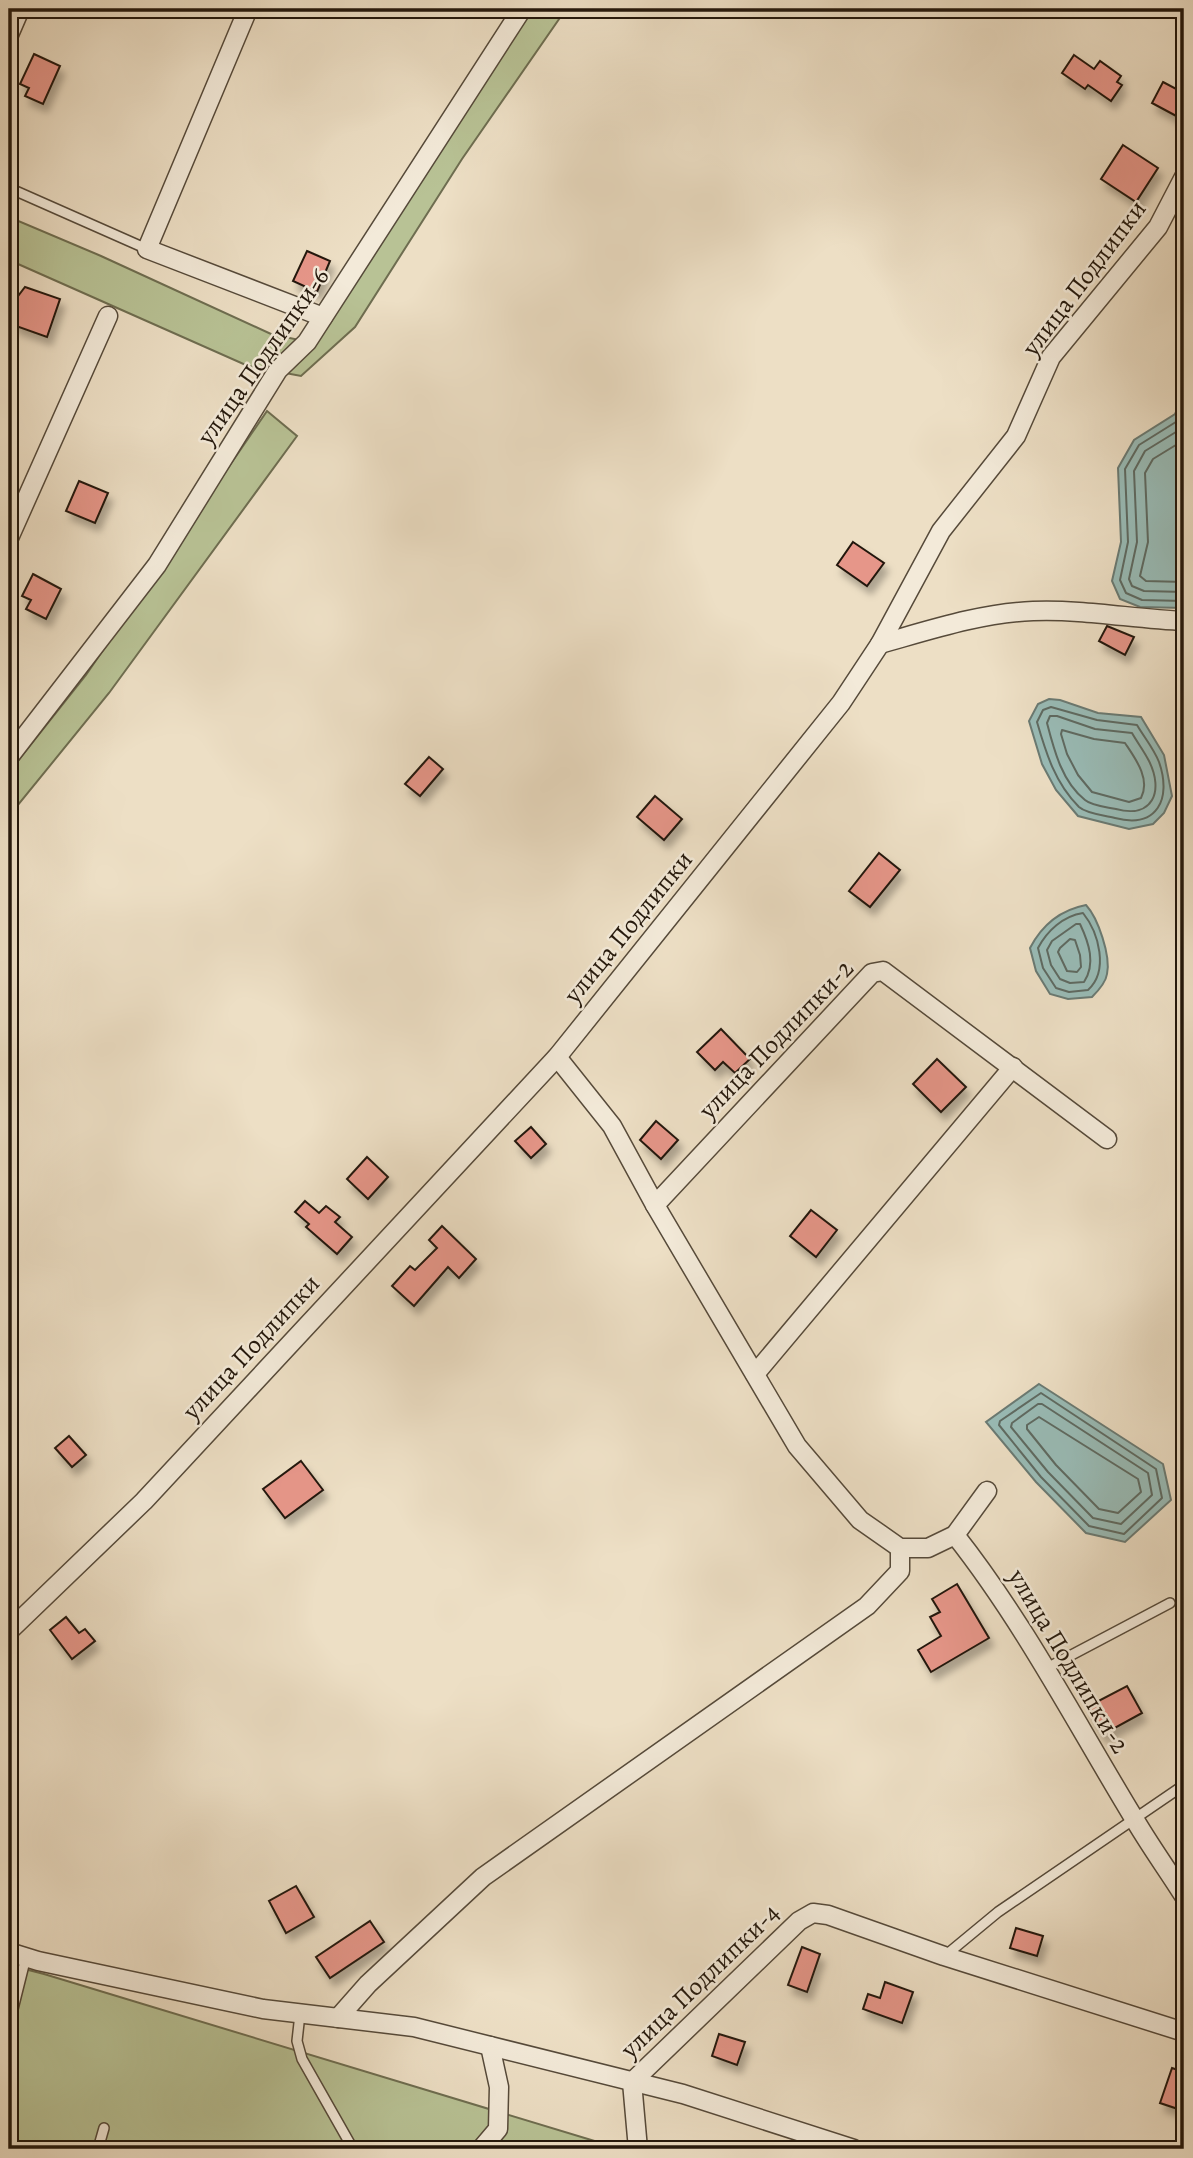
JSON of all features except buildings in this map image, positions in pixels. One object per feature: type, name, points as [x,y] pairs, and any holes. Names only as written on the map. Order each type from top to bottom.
[{"type":"street","points":[[248,9],[147,249],[323,317]]},
{"type":"street","name":"улица Подлипки-6","points":[[9,757],[157,565],[278,370],[307,342],[522,9]]},
{"type":"street","name":"улица Подлипки","points":[[9,1631],[144,1501],[557,1057],[841,703],[880,644],[941,531],[1016,436],[1051,357],[1158,227],[1184,177]]},
{"type":"street","points":[[9,538],[108,316]]},
{"type":"street","points":[[880,644],[940,626],[1031,611],[1076,611],[1184,621]]},
{"type":"street","name":"улица Подлипки-2","points":[[655,1205],[872,973],[883,971],[1107,1139]]},
{"type":"street","points":[[557,1057],[612,1126],[655,1205],[797,1446],[860,1520],[900,1548],[928,1548],[955,1535],[987,1492]]},
{"type":"street","points":[[755,1374],[1013,1067]]},
{"type":"street","name":"улица Подлипки-2","points":[[955,1535],[981,1568],[1045,1669],[1134,1819]]},
{"type":"street","points":[[338,2018],[368,1984],[483,1877],[867,1606],[900,1571],[900,1548]]},
{"type":"street","points":[[1134,1819],[1184,1896]]},
{"type":"street","name":"улица Подлипки-4","points":[[632,2081],[799,1921],[813,1913],[828,1915],[944,1956],[1184,2032]]},
{"type":"street","points":[[17,1954],[263,2009],[414,2027],[632,2081],[638,2149]]},
{"type":"street","points":[[481,2149],[498,2129],[499,2087],[491,2046]]},
{"type":"street","name":"улица Подлипки-4","points":[[632,2081],[683,2094],[854,2149]]},
{"type":"lane","points":[[9,46],[25,9]]},
{"type":"lane","points":[[9,188],[147,249]]},
{"type":"lane","points":[[1045,1669],[1170,1603]]},
{"type":"lane","points":[[944,1956],[998,1912],[1184,1785]]},
{"type":"lane","points":[[9,2025],[17,1954]]},
{"type":"lane","points":[[300,2014],[297,2042],[302,2059],[353,2149]]},
{"type":"lane","points":[[98,2149],[104,2128]]},
{"type":"green space","points":[[528,9],[566,9],[462,159],[355,327],[301,376],[248,366],[9,260],[9,217],[271,334],[313,343]]},
{"type":"green space","points":[[267,411],[297,436],[109,693],[9,816],[9,772],[86,675]]},
{"type":"green space","points":[[9,1965],[44,1974],[621,2149],[9,2149]]},
{"type":"water","points":[[1184,396],[1184,608],[1140,607],[1120,599],[1112,581],[1121,542],[1118,468],[1134,440],[1175,414]]},
{"type":"water","points":[[1049,699],[1098,713],[1141,717],[1164,755],[1172,796],[1164,813],[1153,824],[1129,829],[1078,816],[1056,790],[1042,764],[1029,721],[1038,704]]},
{"type":"water","points":[[1086,905],[1102,938],[1108,966],[1106,977],[1092,997],[1068,999],[1050,994],[1036,971],[1030,948],[1040,932],[1053,920]]},
{"type":"water","points":[[1039,1384],[1163,1464],[1171,1500],[1125,1542],[1086,1533],[1036,1482],[986,1422]]}]
